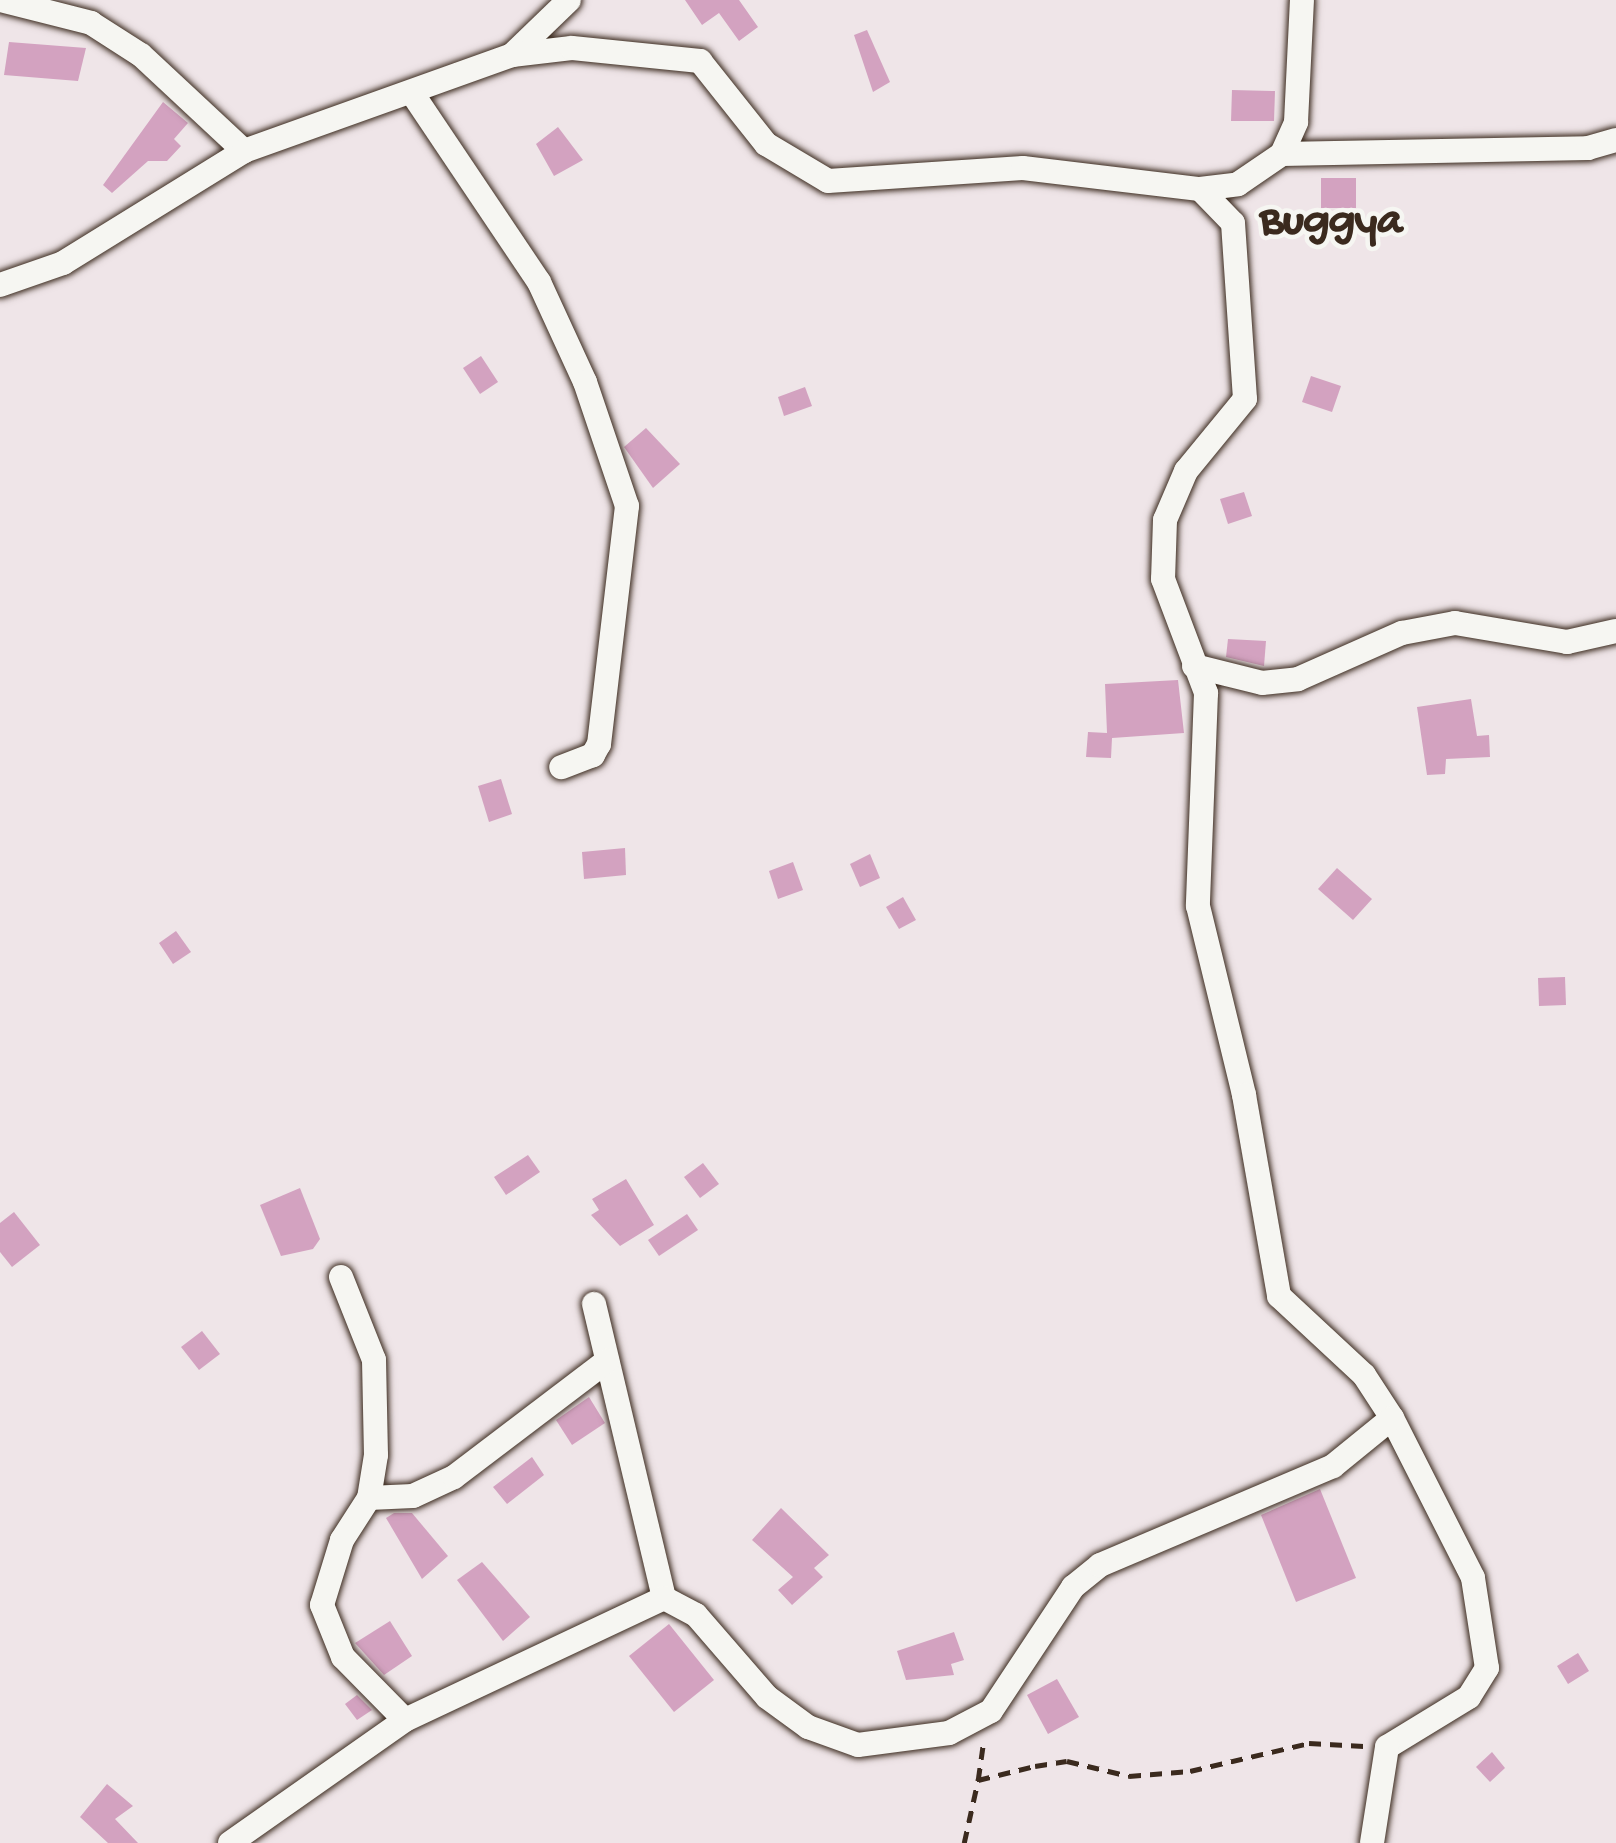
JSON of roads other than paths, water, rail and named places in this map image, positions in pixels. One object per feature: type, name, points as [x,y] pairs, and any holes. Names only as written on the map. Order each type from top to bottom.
[{"type":"street","points":[[1,0],[92,23],[141,55],[244,151]]},
{"type":"street","points":[[512,55],[569,0]]},
{"type":"street","points":[[0,285],[63,263],[244,151],[512,55],[572,48],[700,61],[766,144],[828,181],[1023,168],[1200,189],[1238,184],[1282,154],[1296,122],[1302,0]]},
{"type":"street","points":[[412,93],[539,282],[585,382],[627,506],[599,743],[593,754],[561,767]]},
{"type":"street","points":[[1282,154],[1588,148],[1616,140]]},
{"type":"street","points":[[1200,189],[1233,223],[1245,399],[1186,471],[1165,520],[1163,579],[1206,693],[1198,906],[1244,1095],[1269,1262],[1279,1296],[1364,1375],[1392,1418],[1473,1578],[1487,1668],[1469,1696],[1388,1747],[1372,1843]]},
{"type":"street","points":[[1194,666],[1262,683],[1298,679],[1402,633],[1455,623],[1567,642],[1616,631]]},
{"type":"street","points":[[341,1277],[374,1360],[376,1455],[368,1498],[342,1540],[322,1605],[344,1657],[405,1720]]},
{"type":"street","points":[[594,1304],[664,1598],[696,1615],[767,1696],[808,1727],[858,1745],[949,1732],[991,1711],[1073,1587],[1100,1565],[1333,1466],[1392,1418]]},
{"type":"street","points":[[368,1498],[412,1496],[454,1478],[607,1361]]},
{"type":"street","points":[[230,1843],[405,1720],[664,1598]]},
{"type":"district","name":"Buggya","points":[[1331,223]]}]
